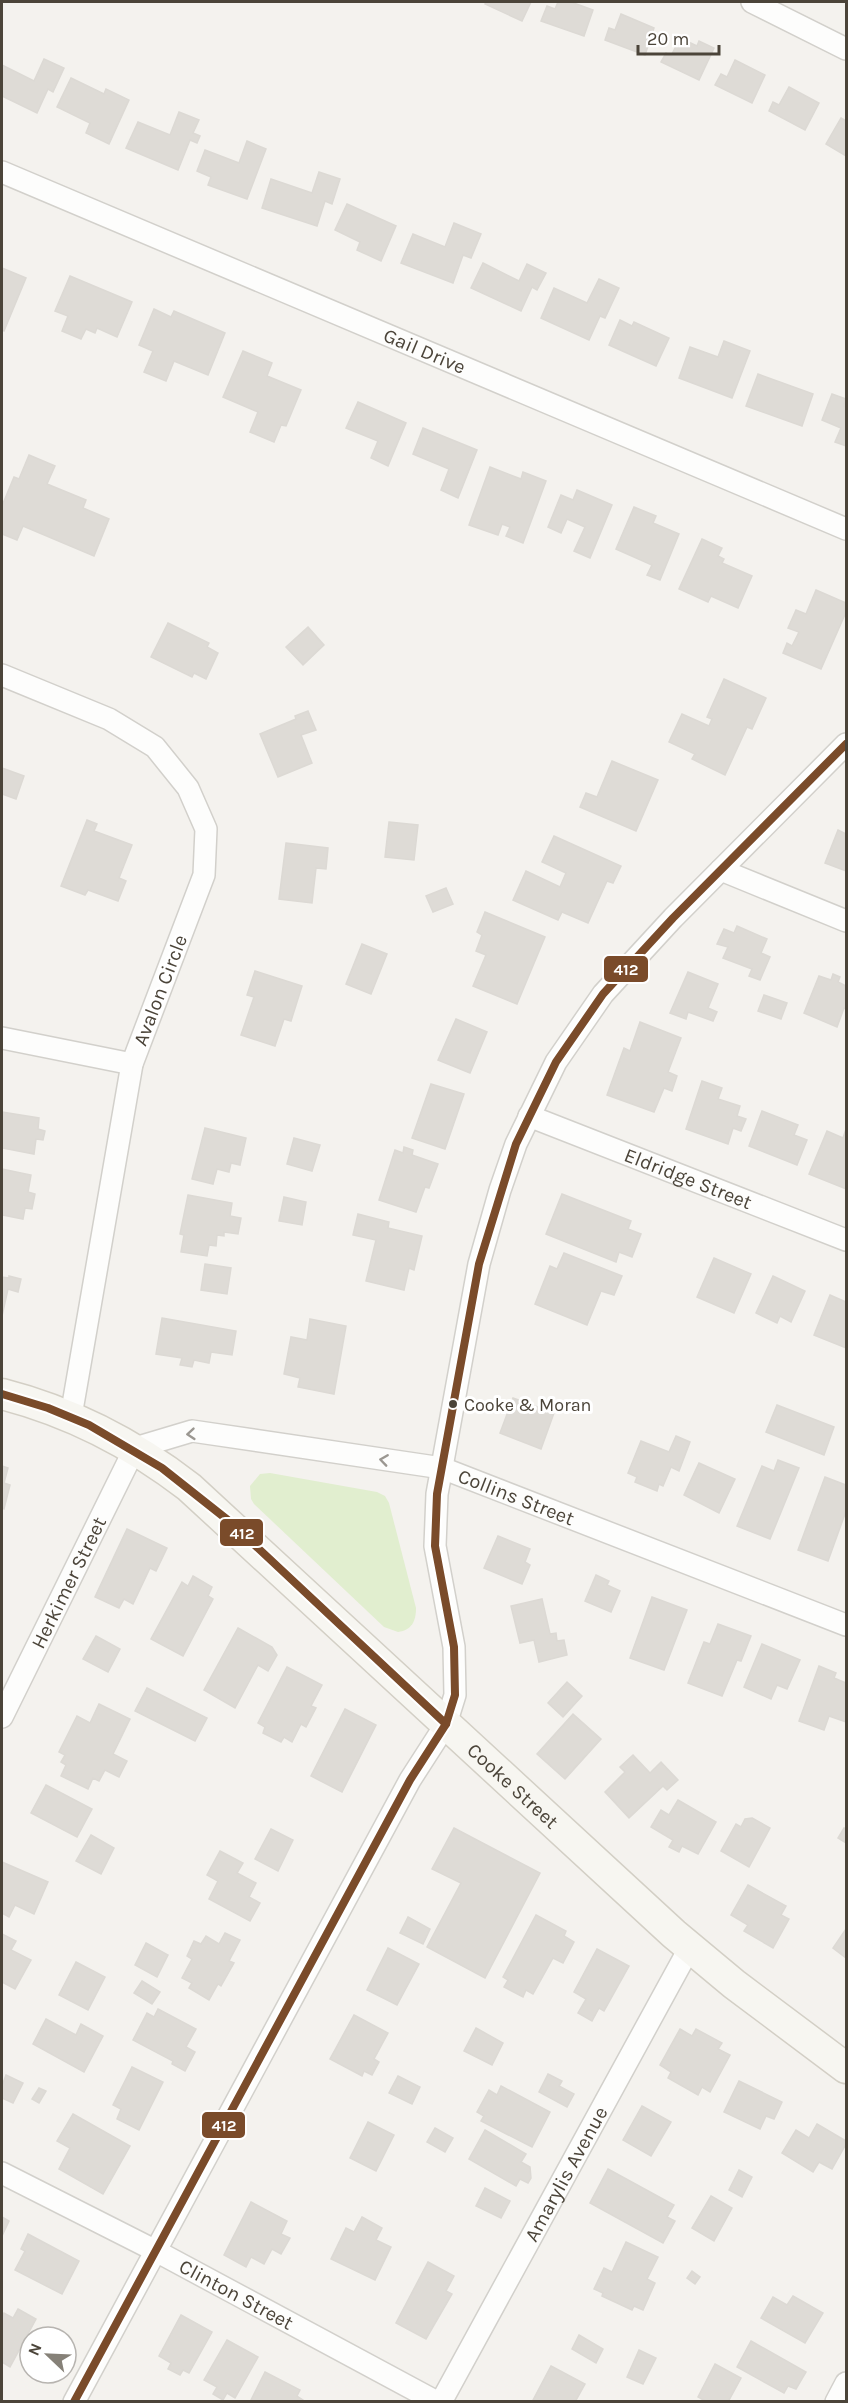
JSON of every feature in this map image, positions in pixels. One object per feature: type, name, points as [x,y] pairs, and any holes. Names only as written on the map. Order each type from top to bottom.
[{"type":"main road","name":"Cooke Street","points":[[2,1394],[71,1416],[135,1448],[217,1512],[690,1947],[846,2068]]},
{"type":"street","points":[[752,2],[846,49]]},
{"type":"street","name":"Gail Drive","points":[[2,172],[846,529]]},
{"type":"street","name":"Avalon Circle","points":[[2,675],[109,719],[155,747],[188,788],[206,829],[204,875],[132,1064],[71,1416]]},
{"type":"street","points":[[74,2402],[410,1780],[446,1724],[453,1707],[457,1682],[454,1647],[435,1546],[435,1512],[479,1264],[500,1190],[529,1116],[568,1043],[603,994],[721,870],[846,744]]},
{"type":"street","points":[[721,870],[846,921]]},
{"type":"street","points":[[2,1038],[132,1064]]},
{"type":"street","name":"Eldridge Street","points":[[529,1116],[846,1240]]},
{"type":"street","name":"Collins Street","points":[[135,1448],[192,1431],[442,1468],[846,1625]]},
{"type":"street","name":"Herkimer Street","points":[[2,1717],[135,1448]]},
{"type":"street","name":"Amarylis Avenue","points":[[439,2402],[690,1947]]},
{"type":"street","name":"Clinton Street","points":[[2,2173],[156,2251],[439,2402]]},
{"type":"street","points":[[836,2402],[846,2384]]},
{"type":"green space","points":[[270,1473],[377,1492],[385,1496],[389,1503],[416,1608],[414,1621],[410,1627],[398,1632],[384,1627],[254,1504],[251,1499],[250,1486],[260,1474]]},
{"type":"building","points":[[486,2],[531,2],[522,21],[485,4]]},
{"type":"building","points":[[558,2],[571,2],[593,10],[584,36],[541,21],[547,6],[555,9]]},
{"type":"building","points":[[621,14],[654,28],[645,55],[605,40],[609,28],[615,30]]},
{"type":"building","points":[[680,38],[697,46],[699,41],[714,48],[699,80],[661,62],[666,53],[671,56]]},
{"type":"building","points":[[44,59],[64,68],[53,92],[48,89],[37,113],[2,96],[2,65],[34,81]]},
{"type":"building","points":[[735,60],[765,75],[752,103],[715,85],[721,74],[727,77]]},
{"type":"building","points":[[71,78],[104,94],[106,89],[129,100],[109,144],[86,133],[90,123],[57,107]]},
{"type":"building","points":[[789,87],[819,103],[805,130],[769,111],[773,102],[779,105]]},
{"type":"building","points":[[179,112],[199,120],[193,133],[200,136],[197,143],[190,140],[178,170],[126,148],[138,122],[170,135]]},
{"type":"building","points":[[841,118],[846,121],[846,156],[826,144]]},
{"type":"building","points":[[247,141],[266,149],[247,199],[208,185],[211,177],[197,171],[205,150],[239,163]]},
{"type":"building","points":[[319,172],[340,179],[332,204],[325,201],[317,226],[262,208],[271,179],[312,193]]},
{"type":"building","points":[[347,204],[396,226],[381,261],[357,250],[360,242],[335,230]]},
{"type":"building","points":[[454,223],[481,234],[471,258],[463,255],[453,283],[401,263],[413,234],[445,247]]},
{"type":"building","points":[[483,263],[519,281],[527,264],[546,273],[537,290],[532,287],[521,311],[471,288]]},
{"type":"building","points":[[2,268],[26,278],[4,331],[2,330]]},
{"type":"building","points":[[70,276],[132,302],[117,337],[97,328],[95,333],[86,329],[81,339],[62,331],[68,316],[55,311]]},
{"type":"building","points":[[599,279],[619,288],[605,318],[600,316],[589,340],[541,318],[554,288],[587,303]]},
{"type":"building","points":[[154,309],[171,317],[174,311],[225,333],[208,375],[174,361],[166,381],[144,372],[153,351],[139,345]]},
{"type":"building","points":[[620,320],[632,326],[634,322],[669,338],[656,366],[609,345]]},
{"type":"building","points":[[724,341],[750,351],[732,398],[679,378],[690,347],[718,357]]},
{"type":"building","points":[[243,351],[272,363],[267,376],[301,390],[286,426],[281,425],[274,442],[250,432],[258,412],[223,397]]},
{"type":"building","points":[[758,374],[813,394],[802,426],[746,406]]},
{"type":"building","points":[[832,394],[846,399],[844,406],[846,407],[846,446],[835,442],[841,428],[822,420]]},
{"type":"building","points":[[358,402],[406,423],[388,466],[371,458],[378,441],[346,428]]},
{"type":"building","points":[[423,428],[477,450],[458,498],[441,490],[449,469],[413,454]]},
{"type":"building","points":[[29,455],[55,466],[47,484],[86,500],[83,508],[109,519],[94,556],[23,526],[17,540],[2,534],[2,506],[14,477],[19,479]]},
{"type":"building","points":[[490,467],[521,479],[523,472],[546,481],[523,543],[506,536],[510,527],[502,524],[498,535],[469,525]]},
{"type":"building","points":[[577,490],[612,505],[590,558],[574,551],[585,527],[567,519],[561,533],[548,527],[561,495],[573,500]]},
{"type":"building","points":[[634,507],[656,516],[653,523],[679,534],[660,580],[647,575],[652,565],[616,549]]},
{"type":"building","points":[[702,539],[722,548],[718,556],[724,559],[722,563],[752,576],[738,608],[711,596],[708,602],[679,589]]},
{"type":"building","points":[[816,590],[846,603],[846,612],[821,669],[783,653],[787,643],[792,646],[799,632],[788,628],[796,610],[806,614]]},
{"type":"building","points":[[168,623],[209,643],[207,647],[218,653],[206,679],[194,673],[192,677],[151,657]]},
{"type":"building","points":[[308,627],[324,645],[303,665],[286,647]]},
{"type":"building","points":[[724,679],[766,698],[752,729],[747,727],[725,775],[692,759],[695,754],[669,742],[682,714],[709,726],[712,719],[707,717]]},
{"type":"building","points":[[308,711],[316,730],[301,735],[312,763],[278,777],[260,734],[296,719],[295,716]]},
{"type":"building","points":[[612,761],[658,780],[636,831],[580,807],[586,793],[597,797]]},
{"type":"building","points":[[2,768],[24,776],[16,799],[2,794]]},
{"type":"building","points":[[87,820],[97,824],[94,831],[132,845],[119,878],[126,881],[118,901],[88,890],[85,895],[61,886]]},
{"type":"building","points":[[389,822],[418,825],[414,860],[385,857]]},
{"type":"building","points":[[838,830],[846,834],[846,871],[825,863]]},
{"type":"building","points":[[554,836],[621,866],[613,883],[607,881],[588,923],[562,912],[558,920],[513,900],[526,871],[560,887],[566,873],[542,862]]},
{"type":"building","points":[[286,843],[328,848],[326,869],[316,868],[312,903],[279,899]]},
{"type":"building","points":[[446,888],[453,904],[433,912],[426,896]]},
{"type":"building","points":[[485,912],[545,937],[517,1004],[473,986],[486,955],[476,951],[482,935],[477,932]]},
{"type":"building","points":[[737,926],[767,939],[761,953],[770,957],[760,980],[749,976],[752,969],[723,958],[728,947],[717,944],[724,929],[734,933]]},
{"type":"building","points":[[362,944],[387,954],[371,994],[346,984]]},
{"type":"building","points":[[255,971],[302,986],[291,1021],[284,1019],[275,1046],[241,1035],[254,997],[247,995]]},
{"type":"building","points":[[688,972],[718,984],[708,1008],[717,1012],[713,1021],[688,1012],[686,1019],[670,1013]]},
{"type":"building","points":[[833,974],[840,977],[838,982],[846,986],[846,1009],[844,1008],[837,1027],[804,1013],[819,976],[831,980]]},
{"type":"building","points":[[764,995],[787,1003],[781,1019],[758,1011]]},
{"type":"building","points":[[456,1019],[487,1032],[470,1073],[438,1060]]},
{"type":"building","points":[[640,1022],[681,1038],[668,1072],[677,1076],[672,1091],[664,1088],[654,1112],[607,1095],[624,1048],[630,1051]]},
{"type":"building","points":[[702,1081],[722,1088],[718,1099],[740,1106],[737,1116],[746,1119],[741,1131],[733,1128],[728,1144],[686,1129]]},
{"type":"building","points":[[431,1084],[464,1094],[445,1149],[412,1138]]},
{"type":"building","points":[[762,1111],[798,1125],[794,1135],[807,1140],[797,1165],[749,1146]]},
{"type":"building","points":[[2,1112],[39,1118],[38,1129],[45,1131],[43,1140],[36,1139],[34,1154],[2,1148]]},
{"type":"building","points":[[205,1128],[246,1138],[240,1165],[231,1163],[229,1172],[217,1169],[213,1184],[192,1179]]},
{"type":"building","points":[[846,1129],[846,1189],[809,1174],[827,1131],[843,1138]]},
{"type":"building","points":[[294,1138],[320,1145],[312,1171],[287,1164]]},
{"type":"building","points":[[404,1147],[413,1150],[412,1155],[438,1164],[429,1188],[425,1187],[416,1212],[379,1200],[395,1150],[403,1153]]},
{"type":"building","points":[[2,1169],[31,1175],[28,1192],[35,1194],[32,1209],[25,1208],[23,1219],[2,1215]]},
{"type":"building","points":[[562,1194],[631,1221],[628,1229],[641,1234],[632,1257],[619,1252],[616,1262],[546,1234]]},
{"type":"building","points":[[188,1195],[232,1203],[230,1216],[241,1218],[238,1234],[224,1232],[224,1236],[217,1235],[216,1246],[209,1245],[207,1256],[181,1252],[184,1235],[180,1234]]},
{"type":"building","points":[[284,1197],[306,1202],[302,1225],[279,1221]]},
{"type":"building","points":[[358,1214],[389,1222],[388,1228],[422,1236],[414,1270],[409,1268],[404,1290],[366,1281],[376,1240],[353,1235]]},
{"type":"building","points":[[564,1253],[622,1276],[614,1295],[601,1291],[587,1325],[535,1304],[550,1266],[557,1269]]},
{"type":"building","points":[[714,1258],[751,1274],[734,1313],[697,1297]]},
{"type":"building","points":[[205,1264],[231,1268],[227,1294],[201,1290]]},
{"type":"building","points":[[9,1276],[21,1279],[18,1292],[8,1289],[2,1316],[2,1277],[9,1278]]},
{"type":"building","points":[[773,1276],[805,1291],[791,1322],[780,1316],[777,1323],[756,1313]]},
{"type":"building","points":[[830,1295],[846,1302],[846,1348],[814,1335]]},
{"type":"building","points":[[162,1318],[236,1331],[232,1355],[211,1352],[209,1363],[194,1360],[192,1367],[180,1365],[182,1358],[156,1354]]},
{"type":"building","points":[[310,1319],[346,1326],[334,1394],[298,1387],[300,1378],[284,1374],[291,1337],[307,1340]]},
{"type":"building","points":[[513,1398],[554,1413],[541,1449],[500,1433]]},
{"type":"building","points":[[777,1405],[834,1427],[824,1455],[766,1432]]},
{"type":"building","points":[[676,1436],[690,1442],[679,1471],[671,1467],[663,1486],[659,1484],[657,1491],[635,1482],[637,1477],[628,1473],[641,1441],[669,1452]]},
{"type":"building","points":[[778,1460],[799,1468],[770,1539],[737,1526],[762,1466],[774,1471]]},
{"type":"building","points":[[699,1463],[735,1479],[719,1513],[684,1495]]},
{"type":"building","points":[[2,1466],[8,1468],[4,1483],[10,1485],[4,1509],[2,1508]]},
{"type":"building","points":[[825,1477],[846,1485],[846,1511],[828,1561],[798,1550]]},
{"type":"building","points":[[127,1529],[167,1548],[156,1571],[150,1568],[133,1604],[124,1599],[119,1608],[95,1597]]},
{"type":"building","points":[[498,1536],[530,1549],[525,1562],[530,1565],[522,1584],[484,1568]]},
{"type":"building","points":[[596,1575],[609,1581],[607,1585],[620,1591],[611,1612],[585,1601]]},
{"type":"building","points":[[193,1576],[212,1587],[208,1596],[213,1599],[183,1656],[151,1639],[182,1582],[188,1586]]},
{"type":"building","points":[[652,1597],[687,1610],[664,1670],[630,1658]]},
{"type":"building","points":[[542,1599],[550,1634],[556,1633],[557,1641],[564,1640],[567,1655],[539,1662],[534,1640],[520,1643],[511,1606]]},
{"type":"building","points":[[718,1624],[751,1636],[741,1661],[737,1660],[722,1696],[688,1683],[704,1642],[710,1644]]},
{"type":"building","points":[[238,1628],[272,1647],[277,1655],[268,1671],[258,1665],[235,1708],[204,1690]]},
{"type":"building","points":[[96,1636],[120,1649],[108,1672],[83,1659]]},
{"type":"building","points":[[762,1644],[800,1660],[787,1689],[777,1685],[771,1699],[744,1687]]},
{"type":"building","points":[[819,1666],[836,1673],[834,1678],[846,1683],[846,1722],[829,1716],[824,1730],[799,1721]]},
{"type":"building","points":[[287,1667],[322,1685],[311,1706],[316,1708],[306,1727],[301,1724],[292,1742],[284,1737],[281,1742],[263,1733],[265,1727],[258,1723]]},
{"type":"building","points":[[567,1682],[582,1696],[563,1717],[548,1703]]},
{"type":"building","points":[[147,1688],[207,1718],[195,1741],[135,1711]]},
{"type":"building","points":[[99,1704],[130,1719],[113,1754],[127,1761],[119,1777],[105,1770],[99,1781],[93,1778],[88,1789],[61,1776],[66,1765],[61,1762],[65,1755],[59,1752],[77,1716],[90,1723]]},
{"type":"building","points":[[345,1709],[376,1725],[342,1792],[311,1776]]},
{"type":"building","points":[[573,1714],[601,1739],[565,1779],[537,1754]]},
{"type":"building","points":[[633,1755],[650,1773],[661,1762],[678,1780],[667,1790],[663,1786],[629,1818],[605,1792],[625,1772],[620,1767]]},
{"type":"building","points":[[46,1785],[92,1809],[77,1837],[31,1813]]},
{"type":"building","points":[[678,1800],[716,1822],[698,1854],[682,1846],[679,1852],[669,1847],[673,1840],[651,1827],[661,1810],[669,1815]]},
{"type":"building","points":[[752,1818],[770,1828],[749,1867],[721,1851],[736,1824],[741,1827],[745,1819]]},
{"type":"building","points":[[454,1828],[540,1873],[485,1978],[427,1947],[461,1883],[432,1869]]},
{"type":"building","points":[[844,1828],[846,1829],[846,1843],[838,1838]]},
{"type":"building","points":[[271,1829],[293,1840],[278,1871],[255,1859]]},
{"type":"building","points":[[91,1835],[114,1848],[101,1874],[76,1861]]},
{"type":"building","points":[[220,1851],[243,1863],[237,1873],[256,1883],[249,1897],[260,1903],[250,1921],[209,1899],[218,1881],[207,1875]]},
{"type":"building","points":[[2,1862],[48,1882],[34,1914],[15,1905],[9,1917],[2,1913]]},
{"type":"building","points":[[748,1885],[786,1906],[781,1915],[789,1919],[773,1948],[744,1931],[748,1925],[731,1915]]},
{"type":"building","points":[[536,1915],[566,1931],[564,1936],[574,1942],[563,1963],[553,1958],[533,1994],[526,1990],[523,1997],[504,1987],[508,1980],[503,1977]]},
{"type":"building","points":[[408,1917],[430,1929],[423,1944],[400,1933]]},
{"type":"building","points":[[846,1929],[846,1958],[833,1948]]},
{"type":"building","points":[[225,1933],[240,1940],[229,1961],[234,1963],[221,1986],[218,1984],[209,2000],[189,1988],[192,1983],[182,1978],[192,1959],[187,1956],[194,1941],[201,1944],[206,1936],[219,1944]]},
{"type":"building","points":[[2,1934],[16,1941],[11,1950],[31,1960],[15,1989],[2,1982]]},
{"type":"building","points":[[146,1943],[168,1955],[157,1977],[135,1965]]},
{"type":"building","points":[[388,1948],[419,1964],[397,2005],[367,1990]]},
{"type":"building","points":[[597,1949],[629,1966],[604,2011],[599,2008],[592,2021],[578,2013],[586,1999],[574,1992]]},
{"type":"building","points":[[76,1962],[105,1977],[88,2010],[59,1995]]},
{"type":"building","points":[[142,1981],[160,1992],[152,2004],[134,1993]]},
{"type":"building","points":[[158,2009],[196,2029],[186,2047],[195,2052],[185,2071],[172,2064],[173,2061],[133,2040],[147,2013],[154,2017]]},
{"type":"building","points":[[354,2015],[388,2033],[374,2059],[379,2062],[372,2075],[364,2071],[362,2076],[330,2059]]},
{"type":"building","points":[[46,2019],[76,2035],[81,2024],[103,2036],[84,2072],[33,2044]]},
{"type":"building","points":[[476,2028],[503,2043],[492,2065],[464,2051]]},
{"type":"building","points":[[680,2029],[692,2036],[696,2029],[722,2043],[718,2049],[730,2055],[710,2092],[702,2087],[698,2095],[668,2078],[671,2072],[660,2065]]},
{"type":"building","points":[[132,2067],[163,2082],[139,2130],[117,2119],[121,2109],[113,2105]]},
{"type":"building","points":[[548,2074],[562,2081],[559,2086],[574,2094],[567,2107],[539,2092]]},
{"type":"building","points":[[6,2075],[23,2083],[13,2103],[2,2098],[2,2086]]},
{"type":"building","points":[[398,2076],[420,2087],[412,2104],[389,2093]]},
{"type":"building","points":[[739,2081],[782,2102],[774,2119],[766,2116],[760,2129],[724,2112]]},
{"type":"building","points":[[501,2086],[550,2112],[532,2147],[481,2121],[484,2116],[477,2112],[489,2090],[497,2095]]},
{"type":"building","points":[[39,2088],[46,2091],[39,2103],[32,2099]]},
{"type":"building","points":[[642,2106],[671,2122],[651,2156],[623,2140]]},
{"type":"building","points":[[73,2114],[130,2146],[103,2194],[59,2169],[70,2148],[57,2141]]},
{"type":"building","points":[[368,2122],[394,2135],[376,2171],[350,2158]]},
{"type":"building","points":[[817,2124],[846,2141],[846,2144],[832,2169],[819,2162],[813,2172],[782,2153],[796,2130],[809,2138]]},
{"type":"building","points":[[435,2128],[453,2138],[445,2152],[427,2142]]},
{"type":"building","points":[[485,2130],[526,2154],[521,2162],[530,2167],[531,2178],[528,2183],[520,2179],[516,2186],[469,2159]]},
{"type":"building","points":[[608,2169],[674,2205],[667,2217],[675,2221],[663,2243],[590,2203]]},
{"type":"building","points":[[739,2170],[752,2177],[742,2197],[729,2190]]},
{"type":"building","points":[[485,2188],[510,2201],[501,2218],[476,2206]]},
{"type":"building","points":[[711,2196],[732,2208],[714,2241],[692,2228]]},
{"type":"building","points":[[251,2202],[287,2221],[281,2234],[290,2238],[281,2254],[272,2249],[264,2264],[251,2257],[246,2267],[224,2255]]},
{"type":"building","points":[[2,2217],[9,2221],[2,2236]]},
{"type":"building","points":[[362,2217],[382,2228],[376,2240],[391,2247],[375,2280],[331,2259],[346,2228],[354,2232]]},
{"type":"building","points":[[28,2234],[79,2261],[62,2294],[15,2270],[25,2251],[21,2249]]},
{"type":"building","points":[[626,2242],[658,2257],[647,2279],[655,2283],[643,2310],[634,2306],[632,2310],[602,2296],[603,2293],[594,2289],[604,2268],[612,2272]]},
{"type":"building","points":[[428,2262],[454,2276],[446,2291],[452,2294],[426,2339],[396,2323]]},
{"type":"building","points":[[692,2271],[700,2277],[695,2284],[687,2278]]},
{"type":"building","points":[[793,2296],[823,2313],[805,2343],[761,2318],[773,2297],[787,2305]]},
{"type":"building","points":[[18,2309],[36,2319],[33,2325],[18,2325],[18,2352],[10,2367],[2,2362],[2,2318],[4,2313],[13,2318]]},
{"type":"building","points":[[181,2315],[212,2332],[189,2373],[183,2370],[180,2375],[168,2369],[171,2363],[159,2356]]},
{"type":"building","points":[[579,2335],[603,2349],[596,2363],[572,2349]]},
{"type":"building","points":[[227,2340],[258,2357],[235,2398],[227,2393],[223,2400],[213,2394],[217,2387],[204,2380]]},
{"type":"building","points":[[751,2341],[806,2372],[796,2389],[788,2386],[784,2393],[737,2367]]},
{"type":"building","points":[[639,2350],[656,2358],[643,2384],[627,2377]]},
{"type":"building","points":[[715,2364],[741,2378],[728,2402],[707,2402],[698,2397]]},
{"type":"building","points":[[551,2366],[585,2384],[575,2402],[532,2402]]},
{"type":"building","points":[[265,2372],[300,2390],[297,2396],[306,2402],[250,2402]]},
{"type":"transit line","name":"412","points":[[74,2402],[410,1780],[446,1724],[455,1695],[454,1647],[435,1546],[437,1494],[479,1264],[516,1144],[556,1062],[603,994],[673,918],[846,744]]},
{"type":"transit line","name":"412","points":[[2,1394],[48,1408],[89,1425],[162,1468],[229,1521],[446,1724]]},
{"type":"place","name":"Cooke & Moran","points":[[453,1404]]}]
